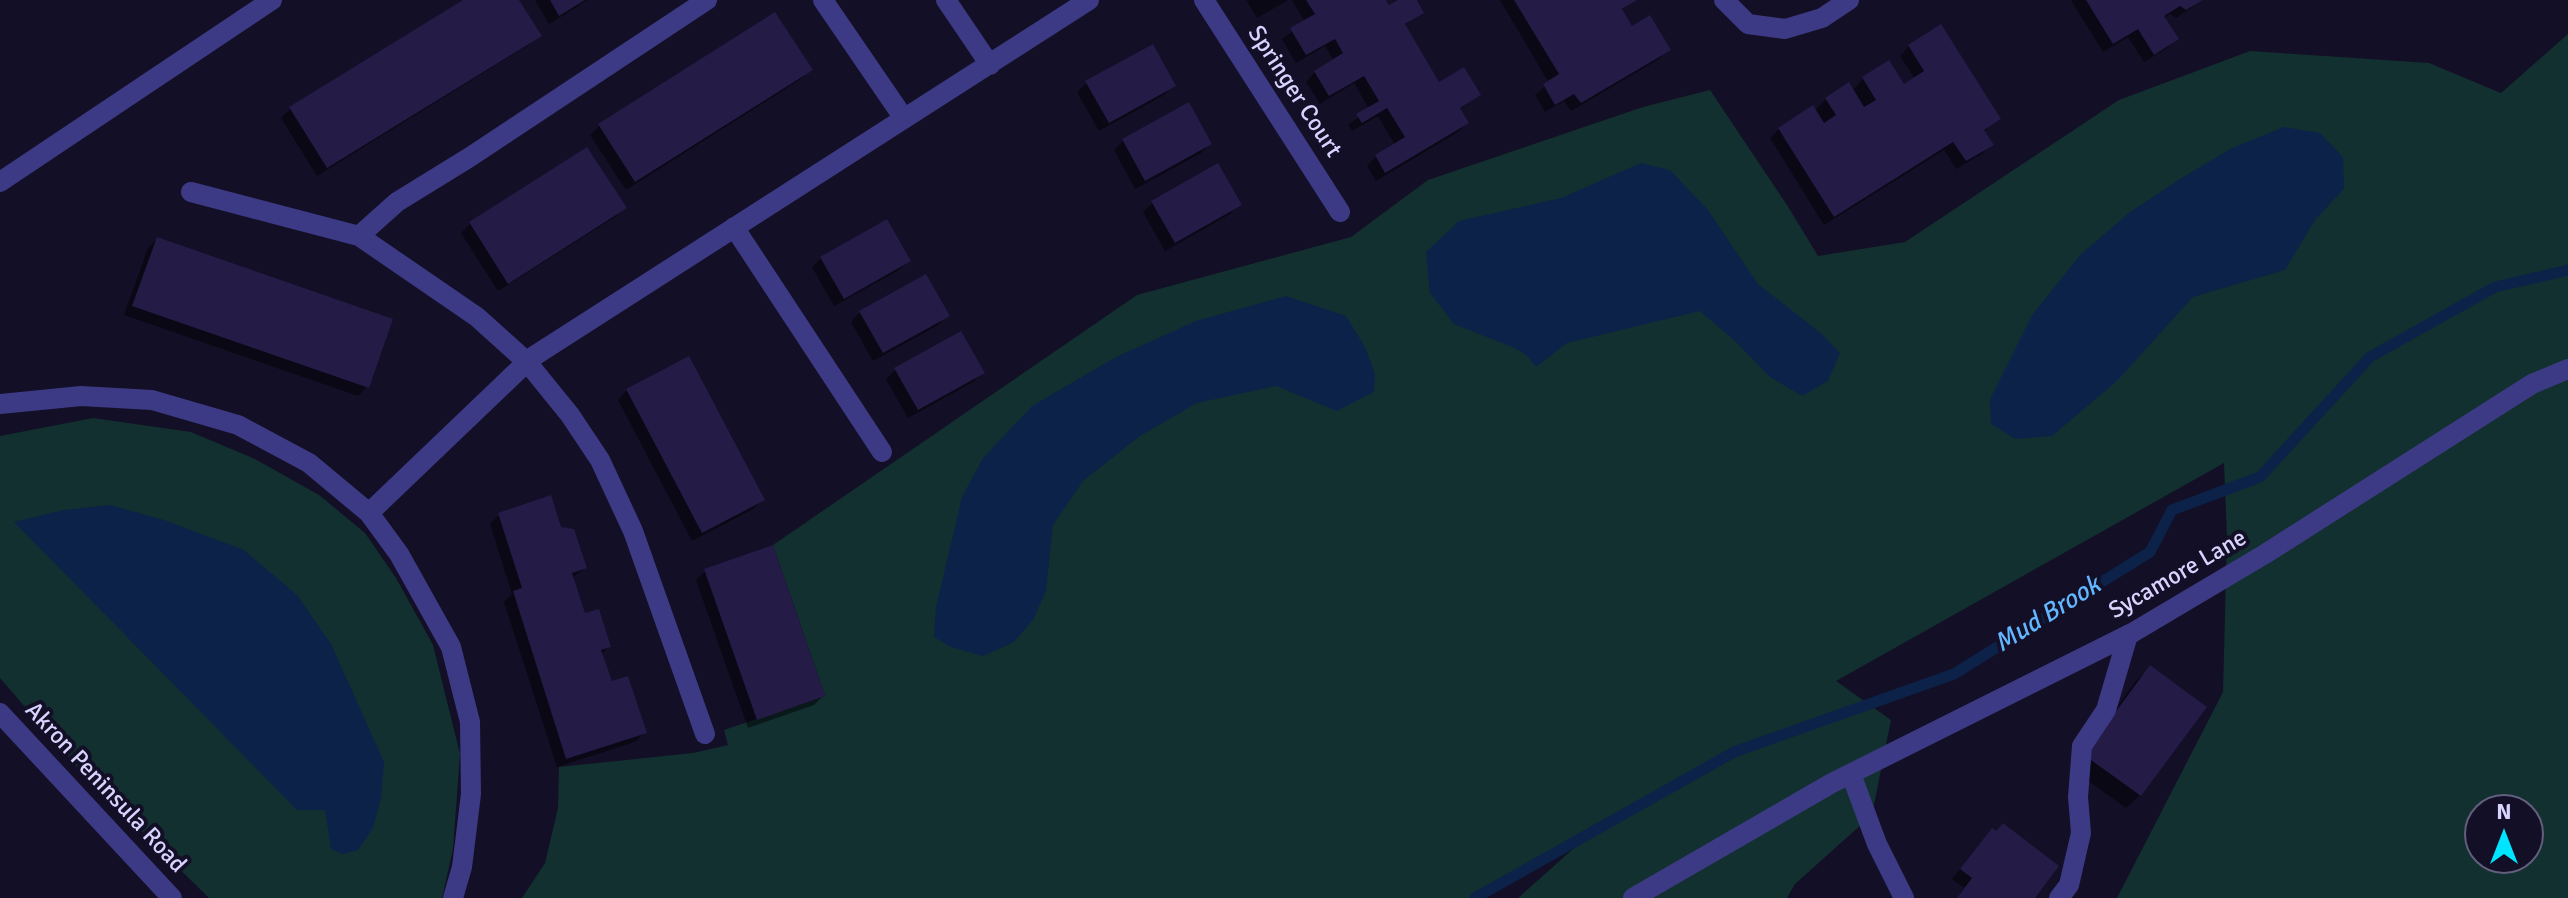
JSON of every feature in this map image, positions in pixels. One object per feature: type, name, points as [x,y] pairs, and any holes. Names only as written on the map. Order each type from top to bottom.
[{"type":"street","points":[[0,182],[272,0]]},
{"type":"street","points":[[359,236],[397,202],[707,0]]},
{"type":"street","points":[[823,0],[903,117]]},
{"type":"street","points":[[946,0],[990,65]]},
{"type":"street","points":[[369,513],[527,362],[1089,0]]},
{"type":"street","name":"Springer Court","points":[[1204,0],[1340,212]]},
{"type":"street","points":[[1724,0],[1748,24],[1785,29],[1822,18],[1849,0]]},
{"type":"street","points":[[191,192],[359,236],[477,317],[527,362],[570,415],[600,460],[633,531],[705,734]]},
{"type":"street","points":[[734,227],[882,452]]},
{"type":"street","name":"Sycamore Lane","points":[[1633,898],[1851,774],[2128,635],[2265,554],[2532,384],[2568,369]]},
{"type":"street","points":[[0,404],[81,396],[152,400],[238,425],[309,463],[369,513],[399,554],[451,647],[470,722],[471,794],[462,867],[453,898]]},
{"type":"street","points":[[2059,898],[2069,885],[2081,833],[2078,797],[2082,746],[2106,710],[2128,635]]},
{"type":"street","name":"Akron Peninsula Road","points":[[0,713],[172,898]]},
{"type":"street","points":[[1851,774],[1877,844],[1904,898]]},
{"type":"green space","points":[[2568,34],[2568,898],[2117,898],[2223,692],[2227,536],[2224,463],[1836,681],[1891,720],[1872,815],[1795,884],[1787,898],[1518,898],[1592,832],[1475,898],[522,898],[545,863],[558,808],[559,767],[693,753],[728,745],[724,730],[825,696],[773,545],[1137,295],[1351,237],[1428,180],[1643,107],[1710,90],[1818,256],[1905,242],[2119,100],[2250,51],[2429,63],[2501,93]]},
{"type":"green space","points":[[93,418],[191,432],[255,459],[319,495],[365,533],[396,578],[433,645],[460,754],[453,849],[442,898],[209,898],[81,772],[0,678],[0,436]]},
{"type":"water","points":[[2284,127],[2320,133],[2343,157],[2344,189],[2315,220],[2285,270],[2193,297],[2117,381],[2052,436],[2015,439],[1991,424],[1990,399],[2032,315],[2080,255],[2130,212],[2180,179],[2230,149]]},
{"type":"water","points":[[1641,163],[1670,170],[1708,210],[1758,284],[1822,334],[1840,353],[1828,381],[1802,396],[1770,377],[1700,311],[1567,343],[1536,367],[1517,349],[1454,324],[1430,293],[1426,252],[1459,221],[1561,198]]},
{"type":"water","points":[[1286,296],[1346,316],[1365,347],[1375,373],[1374,392],[1337,411],[1276,386],[1197,403],[1140,436],[1083,481],[1053,525],[1046,591],[1033,620],[1014,642],[983,656],[951,647],[934,637],[936,607],[962,497],[983,458],[1032,406],[1116,357],[1196,321]]},
{"type":"water","points":[[110,505],[164,520],[244,550],[297,595],[331,644],[384,762],[381,798],[373,828],[358,850],[343,854],[331,849],[325,810],[297,810],[14,522],[64,510]]},
{"type":"building","points":[[463,0],[519,0],[542,36],[327,168],[289,107]]},
{"type":"building","points":[[550,0],[585,0],[559,16]]},
{"type":"building","points":[[1306,0],[1386,0],[1389,5],[1398,0],[1417,0],[1424,13],[1405,24],[1439,82],[1464,67],[1481,95],[1460,108],[1469,123],[1385,173],[1375,155],[1405,137],[1387,108],[1362,123],[1356,114],[1379,101],[1364,76],[1329,96],[1314,71],[1343,53],[1335,39],[1306,55],[1290,28],[1315,14]]},
{"type":"building","points":[[1514,0],[1637,0],[1622,9],[1632,26],[1650,15],[1671,50],[1581,103],[1574,94],[1555,105],[1543,84],[1559,74]]},
{"type":"building","points":[[2086,0],[2203,0],[2186,10],[2180,6],[2164,16],[2179,39],[2154,55],[2138,29],[2113,44]]},
{"type":"building","points":[[775,12],[813,70],[635,182],[598,124]]},
{"type":"building","points":[[1941,24],[2001,119],[1984,130],[1994,145],[1966,161],[1953,142],[1834,217],[1778,128],[1813,105],[1824,123],[1836,115],[1825,98],[1849,82],[1864,107],[1876,100],[1862,77],[1889,60],[1904,84],[1924,71],[1908,45]]},
{"type":"building","points":[[1153,44],[1176,86],[1109,123],[1085,81]]},
{"type":"building","points":[[1189,102],[1212,144],[1145,181],[1122,139]]},
{"type":"building","points":[[587,147],[627,208],[508,284],[469,222]]},
{"type":"building","points":[[1218,163],[1242,205],[1175,243],[1151,201]]},
{"type":"building","points":[[887,219],[911,261],[844,299],[820,257]]},
{"type":"building","points":[[157,237],[393,319],[369,388],[132,306]]},
{"type":"building","points":[[926,274],[950,316],[883,353],[859,311]]},
{"type":"building","points":[[961,331],[985,373],[918,410],[894,368]]},
{"type":"building","points":[[689,356],[765,500],[702,533],[626,389]]},
{"type":"building","points":[[551,495],[561,527],[574,529],[587,568],[572,573],[585,613],[599,609],[611,647],[601,650],[612,681],[628,676],[647,733],[566,759],[513,591],[522,588],[498,513]]},
{"type":"building","points":[[773,545],[825,696],[757,720],[704,569]]},
{"type":"building","points":[[2150,665],[2207,707],[2141,796],[2084,755]]},
{"type":"building","points":[[2003,823],[2059,866],[2035,898],[1957,898],[1972,878],[1960,869],[1992,828],[1996,831]]},
{"type":"waterway","name":"Mud Brook","points":[[1475,898],[1734,752],[1954,674],[2150,552],[2172,510],[2260,477],[2370,357],[2495,287],[2568,270]]}]
